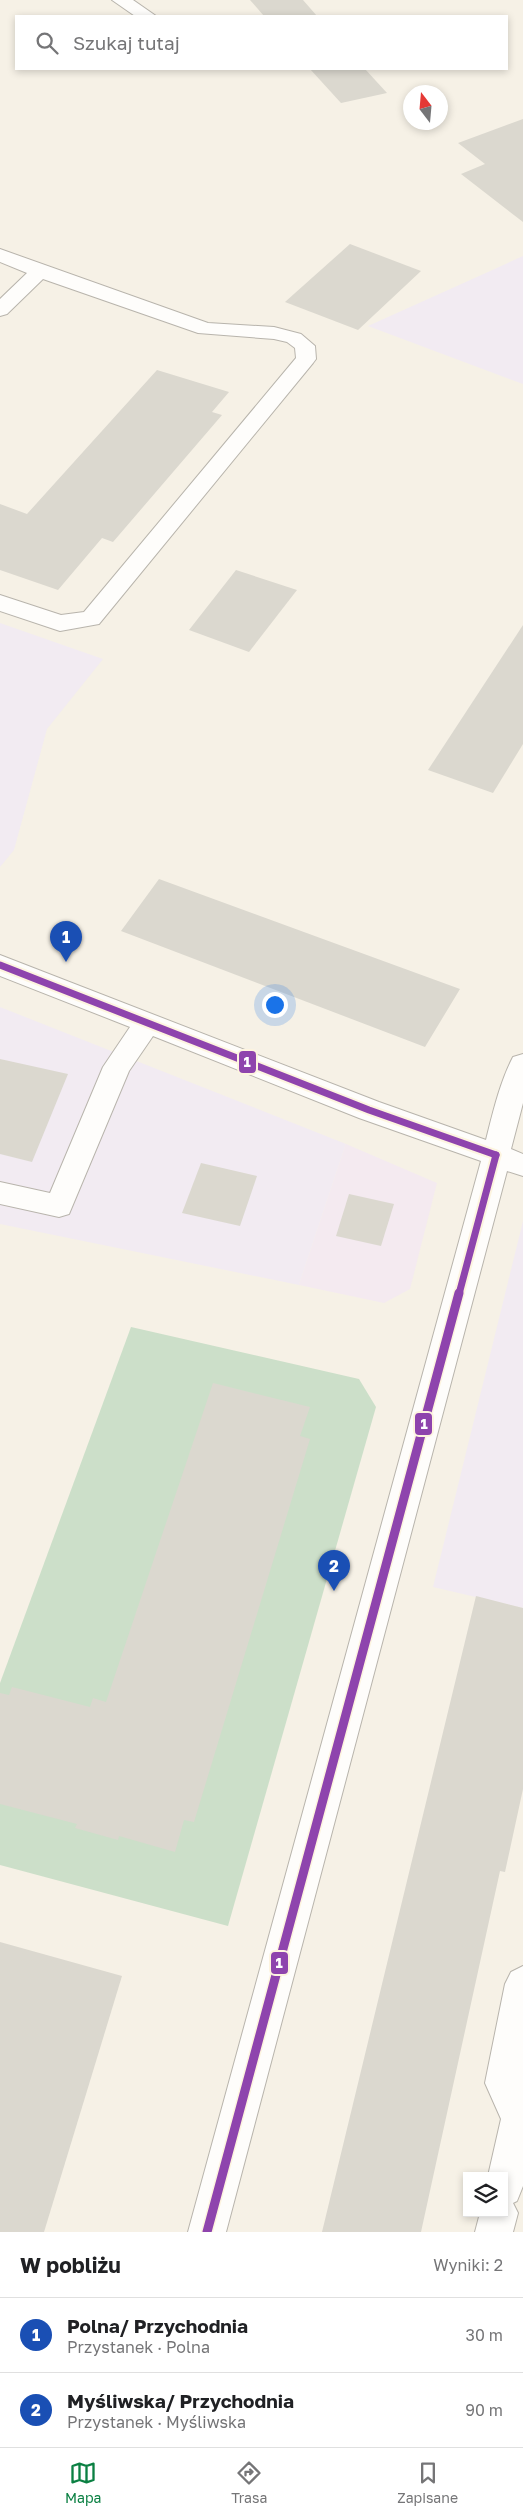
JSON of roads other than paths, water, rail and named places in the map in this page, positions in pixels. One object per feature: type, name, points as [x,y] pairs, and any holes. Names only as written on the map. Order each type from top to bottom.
[{"type":"street","points":[[122,0],[145,15]]},
{"type":"street","points":[[0,255],[205,330],[274,333],[294,338],[305,346],[306,359],[91,619],[60,622],[0,603]]},
{"type":"street","points":[[0,310],[40,271]]},
{"type":"street","points":[[0,965],[369,1110],[510,1160]]},
{"type":"street","points":[[0,1193],[59,1206],[116,1067],[147,1023]]},
{"type":"street","points":[[207,2232],[510,1160],[507,1109],[523,1064]]},
{"type":"street","points":[[508,2172],[521,2119],[503,2083],[523,1984]]},
{"type":"street","points":[[494,2232],[498,2217]]},
{"type":"place","name":"Polna/ Przychodnia","points":[[66,962]]},
{"type":"place","name":"Myśliwska/ Przychodnia","points":[[334,1591]]}]
